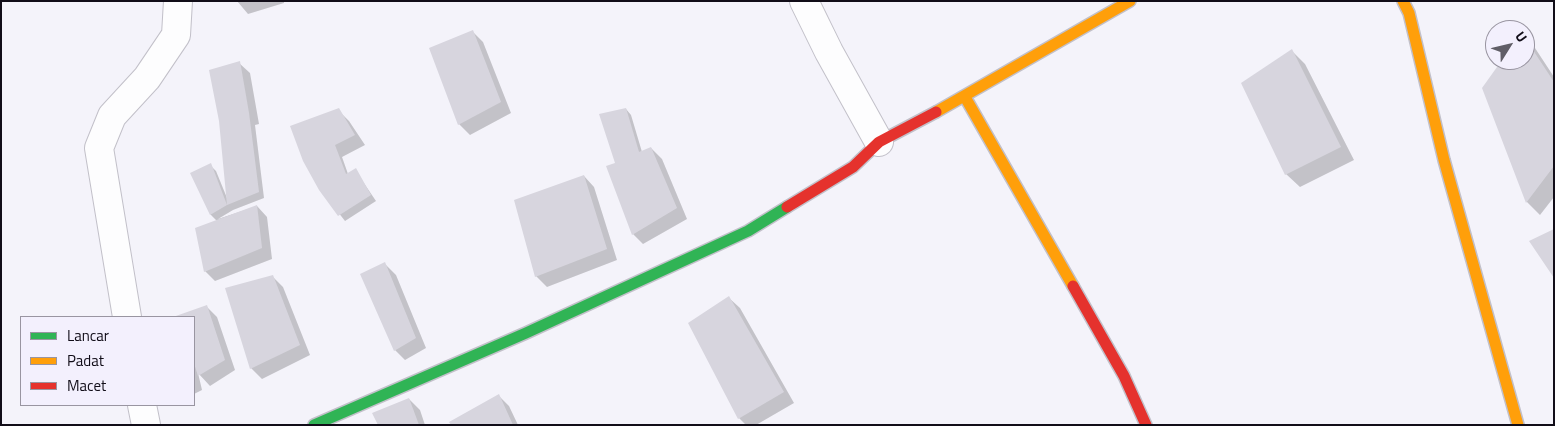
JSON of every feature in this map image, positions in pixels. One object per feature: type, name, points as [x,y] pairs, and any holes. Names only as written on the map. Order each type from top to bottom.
[{"type":"street","points":[[127,316],[99,148],[112,116],[147,78],[176,35],[178,1]]},
{"type":"street","points":[[804,1],[829,52],[879,142]]},
{"type":"street","points":[[314,425],[526,333],[748,231],[853,167],[879,142],[965,97],[1130,1]]},
{"type":"street","points":[[1403,1],[1409,13],[1444,160],[1518,425]]},
{"type":"street","points":[[965,97],[1124,376],[1146,425]]},
{"type":"street","points":[[142,406],[146,425]]},
{"type":"building","points":[[473,30],[501,102],[458,125],[429,48]]},
{"type":"building","points":[[1292,49],[1341,147],[1285,175],[1241,83]]},
{"type":"building","points":[[1535,53],[1554,82],[1554,166],[1526,203],[1482,88],[1495,70],[1535,70]]},
{"type":"building","points":[[240,61],[259,192],[227,205],[219,121],[209,70]]},
{"type":"building","points":[[339,108],[355,135],[335,145],[346,174],[356,168],[371,195],[338,216],[319,190],[303,161],[290,126]]},
{"type":"building","points":[[626,108],[639,152],[651,147],[677,208],[632,235],[606,166],[615,163],[599,114]]},
{"type":"building","points":[[211,163],[227,205],[210,215],[190,173]]},
{"type":"building","points":[[584,175],[607,249],[535,277],[514,200]]},
{"type":"building","points":[[257,205],[262,248],[204,272],[195,228]]},
{"type":"building","points":[[1554,229],[1554,278],[1529,241]]},
{"type":"building","points":[[385,262],[416,338],[394,351],[360,274]]},
{"type":"building","points":[[273,275],[300,345],[250,369],[225,288]]},
{"type":"building","points":[[729,296],[784,392],[738,419],[688,323]]},
{"type":"building","points":[[207,305],[225,360],[198,376],[195,366],[195,316],[176,316]]},
{"type":"building","points":[[499,394],[513,425],[451,425],[449,422]]},
{"type":"building","points":[[409,398],[419,425],[378,425],[372,413]]},
{"type":"traffic: fast","points":[[314,425],[526,333],[748,231],[787,207]]},
{"type":"traffic: slow","points":[[936,112],[1130,1]]},
{"type":"traffic: slow","points":[[1403,1],[1409,13],[1444,160],[1518,425]]},
{"type":"traffic: slow","points":[[965,97],[1073,286]]},
{"type":"traffic: jam","points":[[787,207],[853,167],[879,142],[936,112]]},
{"type":"traffic: jam","points":[[1073,286],[1124,376],[1146,425]]}]
